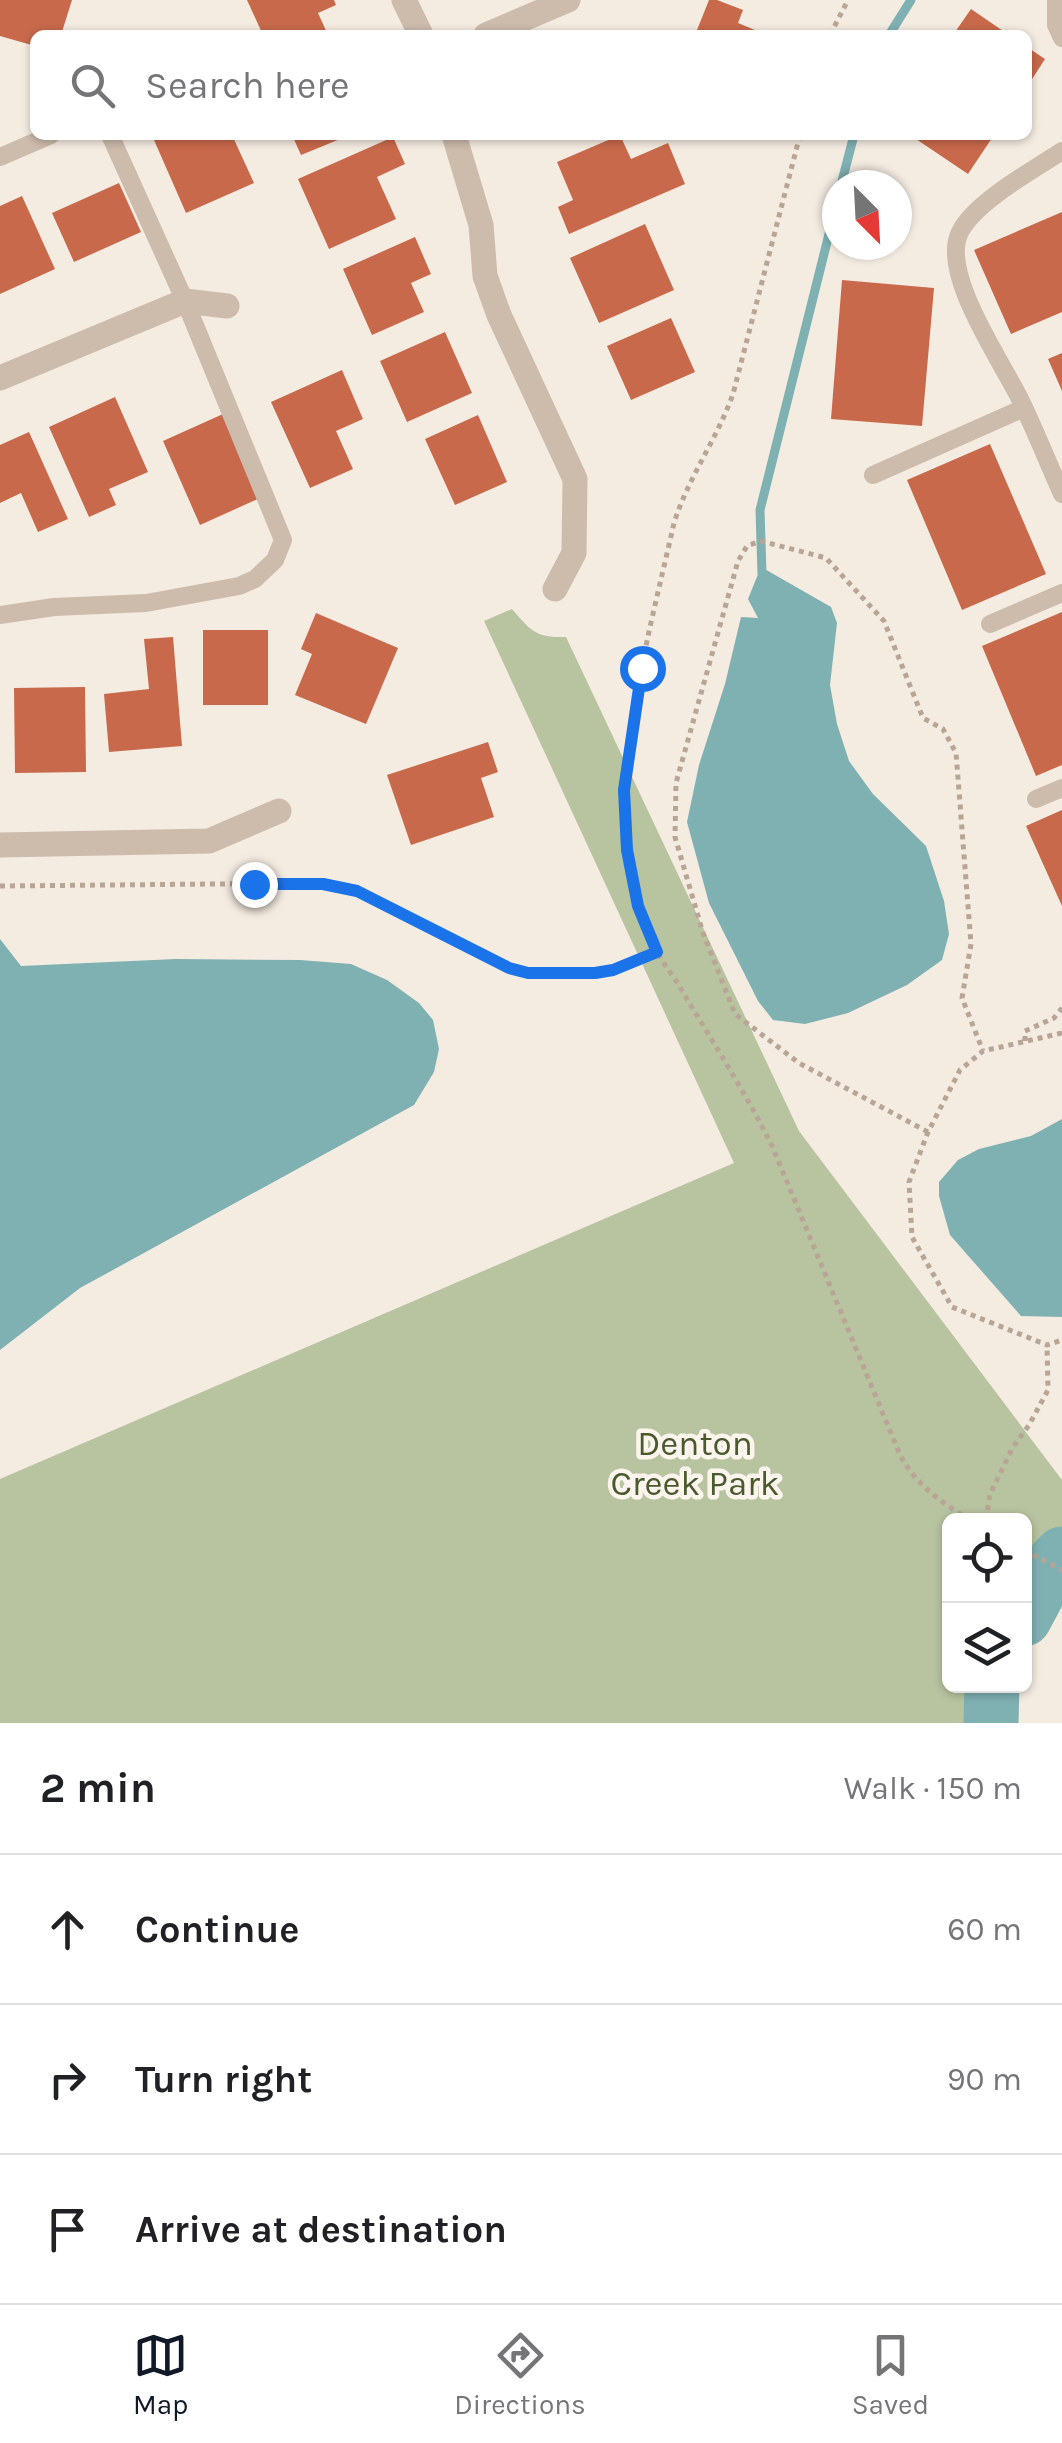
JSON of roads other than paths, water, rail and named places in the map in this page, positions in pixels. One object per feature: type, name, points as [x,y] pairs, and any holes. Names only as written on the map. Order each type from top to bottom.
[{"type":"street","points":[[404,0],[419,30]]},
{"type":"street","points":[[498,30],[568,0]]},
{"type":"street","points":[[456,140],[481,225],[484,276],[575,479],[574,553],[555,589]]},
{"type":"street","points":[[0,378],[186,301],[226,306]]},
{"type":"street","points":[[0,845],[209,841],[278,811]]},
{"type":"lane","points":[[1056,0],[1056,25],[1062,38]]},
{"type":"lane","points":[[0,157],[39,140]]},
{"type":"lane","points":[[0,614],[54,607],[146,604],[239,586],[254,579],[275,560],[283,540],[186,301],[112,140]]},
{"type":"lane","points":[[1062,151],[974,212],[959,233],[955,252],[964,294],[1024,408],[1062,494]]},
{"type":"lane","points":[[873,475],[1024,408]]},
{"type":"lane","points":[[990,624],[1062,593]]},
{"type":"lane","points":[[1036,799],[1062,788]]},
{"type":"water","points":[[761,567],[831,607],[837,623],[830,685],[849,761],[873,794],[926,846],[944,901],[949,934],[942,960],[907,985],[848,1013],[805,1024],[773,1020],[758,1001],[709,903],[687,822],[741,617],[758,618],[748,599]]},
{"type":"water","points":[[0,939],[21,966],[176,959],[351,964],[387,980],[419,1003],[433,1020],[439,1049],[434,1072],[414,1105],[80,1288],[0,1350]]},
{"type":"water","points":[[1062,1119],[1062,1317],[1021,1316],[950,1235],[939,1182],[958,1160],[979,1149],[1031,1136]]},
{"type":"waterway","points":[[892,30],[911,0]]},
{"type":"waterway","points":[[845,170],[853,140]]},
{"type":"waterway","points":[[762,574],[760,510],[822,260]]},
{"type":"waterway","points":[[1032,1604],[1062,1554]]},
{"type":"waterway","points":[[991,1723],[992,1693]]},
{"type":"park label","name":"Denton Creek Park","points":[[695,1463]]}]
